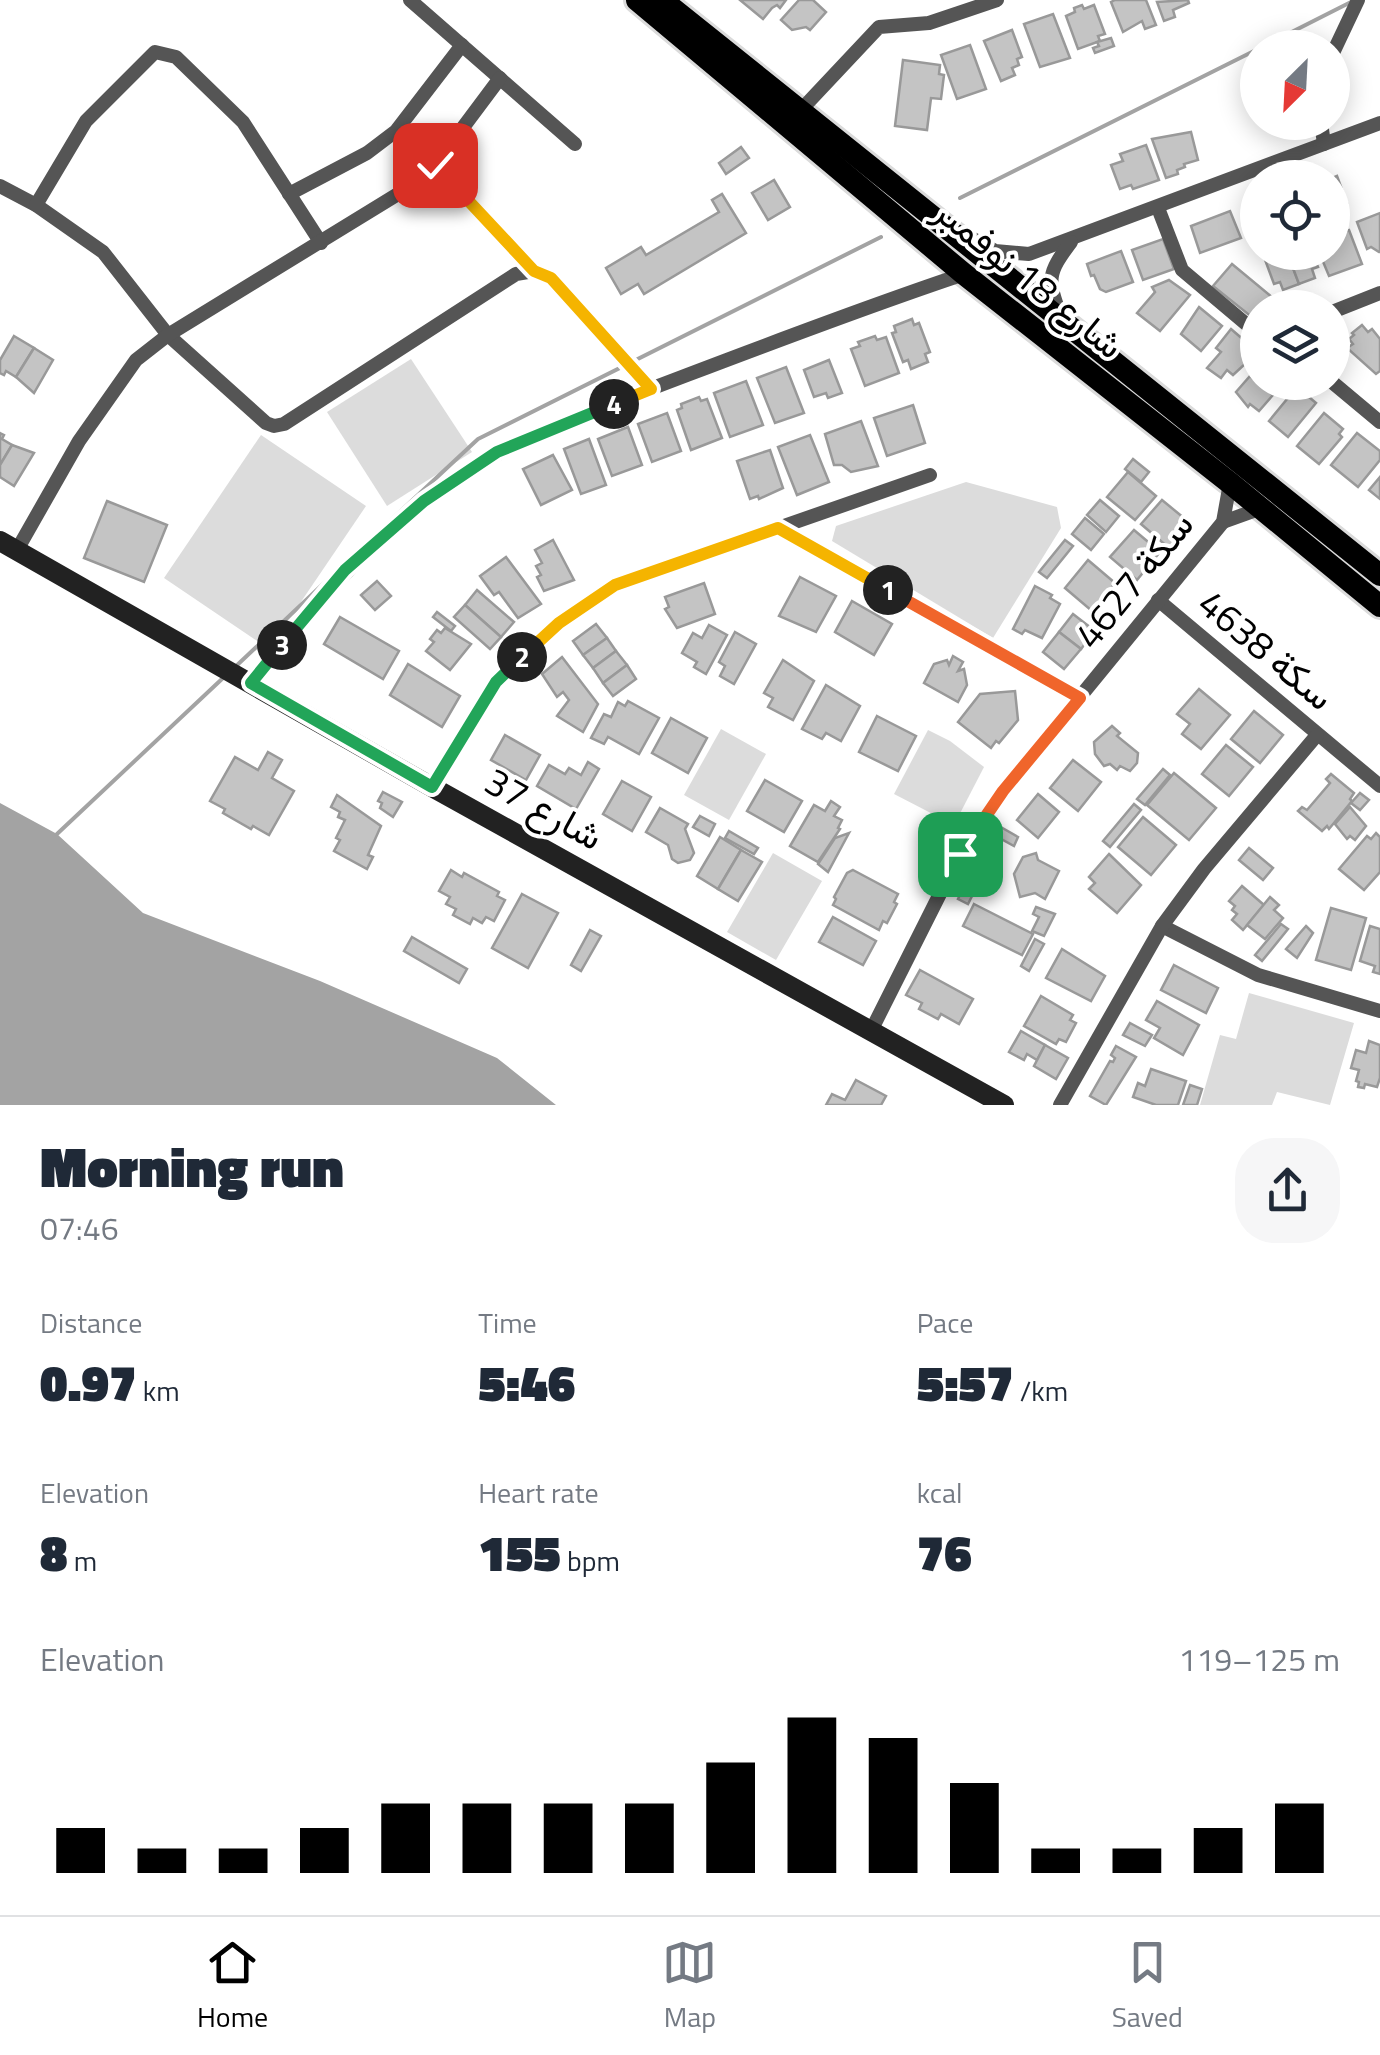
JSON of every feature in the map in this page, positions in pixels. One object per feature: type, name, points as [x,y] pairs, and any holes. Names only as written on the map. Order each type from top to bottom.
[{"type":"main road","name":"شارع 18 نوفمبر","points":[[637,0],[964,274],[1380,606]]},
{"type":"main road","name":"شارع 18 نوفمبر","points":[[662,0],[1380,575]]},
{"type":"street","points":[[410,0],[575,144]]},
{"type":"street","points":[[800,112],[878,27],[929,24],[997,0]]},
{"type":"street","points":[[1344,30],[1358,0]]},
{"type":"street","points":[[289,194],[366,153],[396,131],[462,45]]},
{"type":"street","points":[[36,204],[86,121],[155,52],[176,56],[243,122],[320,244]]},
{"type":"street","points":[[8,546],[136,360],[168,335],[416,182],[435,165],[500,78]]},
{"type":"street","points":[[935,220],[995,251],[1029,254],[1380,123]]},
{"type":"street","points":[[1323,140],[1324,144]]},
{"type":"street","points":[[435,165],[534,271],[551,278],[651,389]]},
{"type":"street","points":[[0,186],[36,204],[102,252],[168,335],[274,426],[284,424],[516,274],[534,271]]},
{"type":"street","points":[[1158,208],[1182,270],[1240,319]]},
{"type":"street","points":[[1062,323],[1051,292],[1052,268],[1072,240]]},
{"type":"street","points":[[251,683],[345,570],[424,501],[497,452],[651,389],[964,274]]},
{"type":"street","points":[[1350,305],[1380,293]]},
{"type":"street","points":[[1350,397],[1380,422]]},
{"type":"street","points":[[432,787],[496,682],[559,623],[615,585],[930,475]]},
{"type":"street","name":"سكة 4627","points":[[871,1031],[960,854],[1003,791],[1223,522],[1230,483]]},
{"type":"street","name":"سكة 4627","points":[[1223,522],[1262,508]]},
{"type":"street","points":[[778,528],[1080,698]]},
{"type":"street","name":"شارع 37","points":[[8,546],[1004,1105]]},
{"type":"street","name":"سكة 4638","points":[[1158,600],[1380,786]]},
{"type":"street","points":[[1060,1105],[1162,926],[1204,868],[1317,735]]},
{"type":"street","points":[[1162,926],[1258,975],[1380,1010]]},
{"type":"shaded area","points":[[411,359],[472,452],[387,506],[327,412]]},
{"type":"shaded area","points":[[261,435],[366,506],[269,649],[164,578]]},
{"type":"shaded area","points":[[966,482],[1057,507],[1061,528],[993,638],[832,541],[836,526]]},
{"type":"shaded area","points":[[721,729],[766,754],[729,820],[684,795]]},
{"type":"shaded area","points":[[928,730],[984,767],[954,825],[894,794]]},
{"type":"shaded area","points":[[0,803],[57,834],[143,913],[320,981],[497,1058],[556,1105],[0,1105]]},
{"type":"shaded area","points":[[773,853],[822,881],[776,960],[727,932]]},
{"type":"shaded area","points":[[1249,993],[1354,1023],[1330,1105],[1277,1092],[1272,1105],[1200,1105],[1220,1035],[1236,1039]]},
{"type":"building","points":[[740,0],[786,0],[763,19]]},
{"type":"building","points":[[799,0],[813,0],[826,12],[810,30],[792,30],[781,20]]},
{"type":"building","points":[[1146,0],[1156,25],[1145,29],[1142,21],[1123,32],[1111,2]]},
{"type":"building","points":[[1157,2],[1189,3],[1173,10],[1175,17],[1164,21]]},
{"type":"building","points":[[1082,5],[1084,9],[1094,5],[1105,34],[1098,36],[1100,41],[1078,49],[1066,16]]},
{"type":"building","points":[[1053,14],[1070,58],[1040,67],[1024,24]]},
{"type":"building","points":[[1012,30],[1022,57],[1017,59],[1019,65],[1012,68],[1015,75],[1001,81],[984,41]]},
{"type":"building","points":[[1111,38],[1114,46],[1095,53],[1097,42]]},
{"type":"building","points":[[970,45],[986,89],[957,99],[941,55]]},
{"type":"building","points":[[903,60],[940,65],[939,74],[944,75],[941,99],[931,98],[927,130],[895,126]]},
{"type":"building","points":[[1191,132],[1198,160],[1184,164],[1178,174],[1166,178],[1152,139]]},
{"type":"building","points":[[1146,145],[1159,180],[1120,189],[1111,165],[1123,161],[1120,154]]},
{"type":"building","points":[[741,147],[749,158],[726,174],[719,163]]},
{"type":"building","points":[[774,180],[790,207],[768,220],[752,193]]},
{"type":"building","points":[[722,194],[746,233],[644,294],[638,284],[621,294],[606,268],[641,247],[646,255],[719,212],[712,200]]},
{"type":"building","points":[[1230,211],[1240,238],[1200,253],[1191,226]]},
{"type":"building","points":[[1380,213],[1379,252],[1367,249],[1357,222]]},
{"type":"building","points":[[1350,233],[1362,264],[1350,268]]},
{"type":"building","points":[[1163,239],[1174,269],[1143,280],[1132,250]]},
{"type":"building","points":[[1121,251],[1133,282],[1106,292],[1091,276],[1087,264]]},
{"type":"building","points":[[1232,264],[1263,290],[1240,290],[1240,308],[1213,286]]},
{"type":"building","points":[[1269,270],[1294,270],[1299,284],[1283,290],[1280,282],[1274,284]]},
{"type":"building","points":[[1294,270],[1312,270],[1315,278],[1299,284]]},
{"type":"building","points":[[1169,280],[1190,295],[1160,331],[1137,313],[1155,292],[1152,287]]},
{"type":"building","points":[[1199,307],[1222,326],[1201,351],[1181,334]]},
{"type":"building","points":[[912,319],[914,325],[919,323],[930,352],[925,354],[928,362],[911,369],[908,360],[903,362],[892,333],[896,332],[894,326]]},
{"type":"building","points":[[1362,325],[1380,339],[1380,371],[1376,374],[1350,351],[1352,333]]},
{"type":"building","points":[[1231,329],[1240,337],[1240,369],[1233,375],[1227,370],[1221,378],[1207,368],[1221,352],[1216,348]]},
{"type":"building","points":[[14,336],[34,348],[16,377],[6,371],[4,375],[0,373],[0,360]]},
{"type":"building","points":[[875,336],[877,340],[886,337],[899,373],[865,386],[851,349]]},
{"type":"building","points":[[34,348],[53,360],[34,393],[16,377]]},
{"type":"building","points":[[829,360],[842,393],[814,397],[804,370]]},
{"type":"building","points":[[786,367],[804,413],[775,423],[757,378]]},
{"type":"building","points":[[746,381],[763,425],[730,437],[714,393]]},
{"type":"building","points":[[699,397],[701,401],[707,399],[722,438],[691,450],[677,410],[682,408],[681,404]]},
{"type":"building","points":[[1242,400],[1269,400],[1259,411],[1250,404],[1248,407]]},
{"type":"building","points":[[1286,400],[1316,403],[1288,437],[1269,421]]},
{"type":"building","points":[[913,405],[925,443],[887,456],[874,418]]},
{"type":"building","points":[[667,413],[681,451],[652,462],[638,424]]},
{"type":"building","points":[[1324,413],[1343,429],[1339,434],[1342,437],[1319,464],[1297,446]]},
{"type":"building","points":[[861,421],[878,466],[851,472],[842,465],[834,465],[825,434]]},
{"type":"building","points":[[628,427],[642,465],[612,476],[598,439]]},
{"type":"building","points":[[0,433],[12,445],[0,465]]},
{"type":"building","points":[[1357,433],[1380,451],[1380,460],[1358,487],[1331,465]]},
{"type":"building","points":[[810,435],[829,482],[797,495],[778,447]]},
{"type":"building","points":[[589,439],[606,485],[581,494],[564,449]]},
{"type":"building","points":[[12,445],[34,453],[14,486],[0,477],[0,465]]},
{"type":"building","points":[[770,450],[783,488],[750,499],[737,461]]},
{"type":"building","points":[[553,455],[572,490],[541,505],[523,469]]},
{"type":"building","points":[[1133,459],[1149,472],[1141,482],[1125,469]]},
{"type":"building","points":[[1128,472],[1156,496],[1135,520],[1107,497]]},
{"type":"building","points":[[1380,477],[1380,499],[1369,490]]},
{"type":"building","points":[[1100,500],[1119,516],[1106,532],[1087,515]]},
{"type":"building","points":[[1162,500],[1190,523],[1169,548],[1141,524]]},
{"type":"building","points":[[107,501],[167,525],[144,582],[84,558]]},
{"type":"building","points":[[1085,518],[1104,534],[1091,550],[1072,534]]},
{"type":"building","points":[[1134,530],[1160,552],[1137,580],[1110,557]]},
{"type":"building","points":[[553,540],[574,580],[544,591],[536,566],[542,563],[535,550]]},
{"type":"building","points":[[1065,540],[1073,546],[1047,578],[1039,572]]},
{"type":"building","points":[[506,557],[541,604],[518,618],[499,592],[494,595],[480,576]]},
{"type":"building","points":[[1088,560],[1115,583],[1092,611],[1065,588]]},
{"type":"building","points":[[800,577],[836,596],[816,632],[779,616]]},
{"type":"building","points":[[377,581],[391,596],[375,610],[361,595]]},
{"type":"building","points":[[704,583],[715,614],[677,628],[665,609],[669,607],[665,597]]},
{"type":"building","points":[[1035,586],[1060,604],[1042,638],[1013,629]]},
{"type":"building","points":[[477,590],[514,622],[501,637],[465,605]]},
{"type":"building","points":[[852,601],[892,624],[874,655],[835,632]]},
{"type":"building","points":[[465,605],[501,637],[490,649],[454,617]]},
{"type":"building","points":[[437,612],[455,626],[451,631],[433,617]]},
{"type":"building","points":[[1073,614],[1095,631],[1081,649],[1059,632]]},
{"type":"building","points":[[340,617],[399,651],[383,679],[324,644]]},
{"type":"building","points":[[596,624],[607,638],[583,655],[573,641]]},
{"type":"building","points":[[709,625],[727,635],[706,674],[694,667],[697,662],[682,653],[693,633],[702,638]]},
{"type":"building","points":[[445,628],[471,644],[450,670],[426,651],[437,630],[441,633]]},
{"type":"building","points":[[735,632],[756,644],[734,684],[720,676],[725,666],[719,662]]},
{"type":"building","points":[[1059,632],[1081,649],[1064,669],[1043,652]]},
{"type":"building","points":[[607,638],[616,651],[593,668],[583,655]]},
{"type":"building","points":[[616,651],[627,665],[603,683],[593,668]]},
{"type":"building","points":[[953,656],[963,662],[958,671],[964,669],[967,685],[958,702],[924,683],[934,664],[947,660],[949,665]]},
{"type":"building","points":[[562,657],[598,704],[583,732],[557,716],[569,700],[563,692],[557,697],[542,674]]},
{"type":"building","points":[[783,660],[814,681],[793,720],[768,707],[773,698],[764,693]]},
{"type":"building","points":[[408,664],[460,696],[442,727],[390,695]]},
{"type":"building","points":[[627,665],[636,679],[613,696],[603,683]]},
{"type":"building","points":[[826,685],[860,706],[841,741],[826,733],[822,739],[802,729]]},
{"type":"building","points":[[1199,689],[1230,715],[1201,749],[1182,734],[1190,724],[1177,714]]},
{"type":"building","points":[[1015,691],[1018,720],[991,748],[958,722],[980,694]]},
{"type":"building","points":[[628,701],[659,718],[639,754],[608,737],[604,744],[591,738],[604,714],[611,717],[618,702],[625,706]]},
{"type":"building","points":[[1254,711],[1283,735],[1260,763],[1231,739]]},
{"type":"building","points":[[877,716],[916,736],[898,771],[859,752]]},
{"type":"building","points":[[671,718],[707,738],[688,773],[652,753]]},
{"type":"building","points":[[1112,726],[1120,733],[1117,736],[1138,753],[1137,763],[1130,771],[1120,766],[1117,770],[1110,764],[1104,766],[1095,754],[1094,742]]},
{"type":"building","points":[[505,735],[540,755],[526,780],[491,760]]},
{"type":"building","points":[[1226,745],[1253,767],[1229,796],[1202,774]]},
{"type":"building","points":[[268,752],[282,760],[272,778],[294,791],[269,835],[223,813],[225,809],[210,801],[235,757],[258,770]]},
{"type":"building","points":[[1073,760],[1101,782],[1078,811],[1050,788]]},
{"type":"building","points":[[588,762],[599,769],[576,809],[537,786],[549,765],[565,774],[569,768],[581,775]]},
{"type":"building","points":[[1163,769],[1170,775],[1145,805],[1137,799]]},
{"type":"building","points":[[1174,773],[1216,808],[1189,840],[1147,805]]},
{"type":"building","points":[[1331,774],[1354,793],[1329,829],[1327,826],[1322,831],[1298,811],[1302,807],[1307,810],[1330,783],[1326,779]]},
{"type":"building","points":[[765,780],[802,801],[784,832],[747,811]]},
{"type":"building","points":[[622,781],[651,797],[632,831],[603,814]]},
{"type":"building","points":[[383,792],[402,802],[393,817],[380,808],[382,803],[378,801]]},
{"type":"building","points":[[1360,793],[1369,800],[1360,810],[1351,803]]},
{"type":"building","points":[[1038,794],[1059,812],[1038,838],[1017,820]]},
{"type":"building","points":[[337,795],[381,826],[368,855],[373,857],[367,869],[334,851],[345,820],[331,807]]},
{"type":"building","points":[[831,801],[840,807],[834,816],[842,820],[818,862],[790,846],[814,805],[825,811]]},
{"type":"building","points":[[1134,804],[1141,810],[1110,847],[1103,841]]},
{"type":"building","points":[[1350,807],[1366,826],[1355,840],[1350,836],[1347,839],[1335,824]]},
{"type":"building","points":[[660,808],[688,824],[685,829],[694,853],[690,860],[678,863],[672,859],[668,845],[646,832]]},
{"type":"building","points":[[700,816],[715,824],[709,836],[693,827]]},
{"type":"building","points":[[1143,817],[1176,845],[1151,875],[1118,847]]},
{"type":"building","points":[[999,826],[1018,837],[1014,846],[994,835]]},
{"type":"building","points":[[729,831],[758,848],[754,854],[725,838]]},
{"type":"building","points":[[849,833],[828,872],[818,864],[835,838]]},
{"type":"building","points":[[1376,833],[1380,837],[1380,872],[1364,890],[1339,869],[1367,836],[1371,839]]},
{"type":"building","points":[[720,837],[741,850],[718,889],[697,876]]},
{"type":"building","points":[[1249,848],[1273,868],[1263,880],[1239,860]]},
{"type":"building","points":[[741,850],[762,862],[738,901],[718,889]]},
{"type":"building","points":[[1036,853],[1038,860],[1059,871],[1045,899],[1035,893],[1020,897],[1014,874],[1023,857]]},
{"type":"building","points":[[1109,854],[1141,885],[1117,913],[1089,889],[1095,883],[1089,877]]},
{"type":"building","points":[[451,870],[499,892],[497,896],[505,900],[494,921],[486,917],[482,923],[473,918],[470,924],[453,915],[456,909],[446,904],[450,897],[439,891]]},
{"type":"building","points":[[853,870],[898,894],[887,923],[883,921],[879,930],[833,905],[847,873]]},
{"type":"building","points":[[1242,886],[1264,905],[1243,930],[1232,920],[1237,914],[1229,901]]},
{"type":"building","points":[[962,891],[972,896],[968,904],[958,899]]},
{"type":"building","points":[[522,894],[558,913],[528,968],[492,948]]},
{"type":"building","points":[[1270,897],[1279,905],[1274,910],[1283,918],[1265,939],[1247,925]]},
{"type":"building","points":[[974,904],[1033,934],[1022,955],[963,926]]},
{"type":"building","points":[[1036,907],[1055,914],[1044,936],[1032,931],[1039,917],[1033,914]]},
{"type":"building","points":[[1331,908],[1366,918],[1351,970],[1316,960]]},
{"type":"building","points":[[833,917],[876,941],[863,965],[819,942]]},
{"type":"building","points":[[1281,924],[1288,929],[1262,961],[1255,955]]},
{"type":"building","points":[[1306,926],[1313,933],[1297,958],[1286,949]]},
{"type":"building","points":[[1370,926],[1380,929],[1380,974],[1373,972],[1375,966],[1360,961]]},
{"type":"building","points":[[590,930],[601,936],[581,971],[571,965]]},
{"type":"building","points":[[412,937],[467,969],[459,983],[404,951]]},
{"type":"building","points":[[1035,939],[1044,944],[1029,971],[1021,966]]},
{"type":"building","points":[[1062,949],[1105,976],[1091,1001],[1046,978]]},
{"type":"building","points":[[1174,965],[1218,988],[1206,1013],[1161,990]]},
{"type":"building","points":[[920,970],[973,999],[959,1024],[941,1014],[938,1019],[919,1009],[922,1003],[906,995]]},
{"type":"building","points":[[1041,996],[1073,1015],[1070,1020],[1076,1023],[1066,1042],[1059,1039],[1056,1044],[1024,1026]]},
{"type":"building","points":[[1157,1001],[1199,1025],[1183,1055],[1154,1038],[1160,1028],[1146,1020]]},
{"type":"building","points":[[1130,1023],[1152,1035],[1145,1046],[1123,1035]]},
{"type":"building","points":[[1021,1031],[1045,1045],[1037,1060],[1027,1054],[1024,1060],[1009,1052]]},
{"type":"building","points":[[1369,1041],[1380,1045],[1380,1078],[1377,1087],[1358,1087],[1359,1070],[1351,1068],[1356,1050],[1366,1053]]},
{"type":"building","points":[[1045,1045],[1068,1058],[1056,1079],[1034,1066]]},
{"type":"building","points":[[1116,1046],[1136,1057],[1106,1105],[1090,1096],[1110,1061],[1113,1062],[1115,1058],[1111,1055]]},
{"type":"building","points":[[1151,1069],[1186,1081],[1178,1105],[1156,1105],[1133,1097],[1138,1083],[1145,1086]]},
{"type":"building","points":[[856,1080],[886,1096],[881,1105],[826,1105],[832,1094],[845,1100]]},
{"type":"building","points":[[1190,1085],[1202,1089],[1197,1105],[1183,1105]]},
{"type":"waterway","points":[[1296,30],[1351,2]]},
{"type":"waterway","points":[[960,198],[1240,58]]},
{"type":"waterway","points":[[390,521],[478,439],[881,237]]},
{"type":"waterway","points":[[234,668],[358,551]]},
{"type":"waterway","points":[[57,834],[223,678]]},
{"type":"route","points":[[435,165],[534,271],[551,278],[651,389],[497,452],[424,501],[345,570],[251,683],[432,787],[496,682],[559,623],[615,585],[778,528],[1080,698],[1003,791],[960,854]]}]
